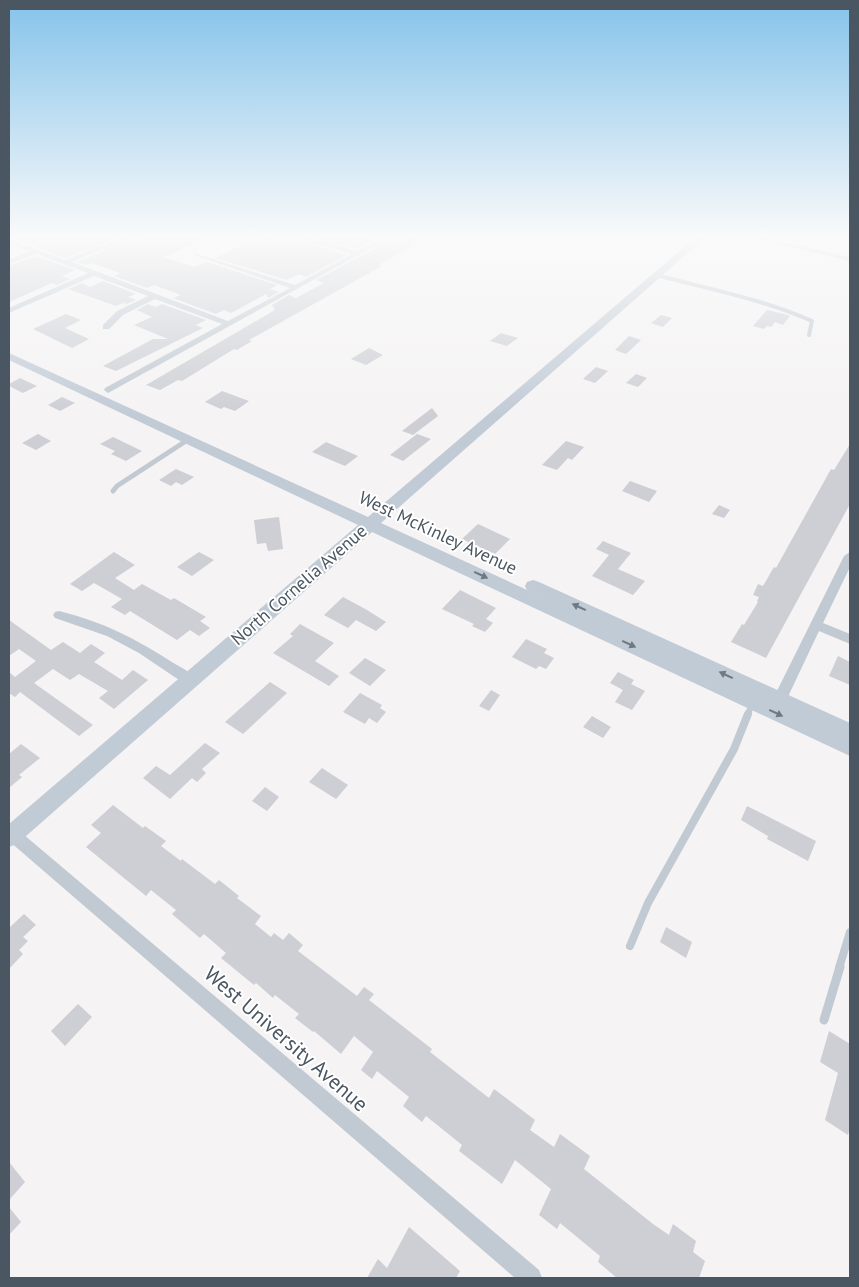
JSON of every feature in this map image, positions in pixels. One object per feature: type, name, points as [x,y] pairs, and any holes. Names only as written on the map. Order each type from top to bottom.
[{"type":"main road","name":"North Cornelia Avenue","points":[[10,836],[632,296]]},
{"type":"main road","name":"West McKinley Avenue","points":[[9,344],[850,748]]},
{"type":"main road","name":"West McKinley Avenue","points":[[9,356],[189,439],[374,519],[780,699],[850,732]]},
{"type":"street","points":[[9,311],[42,296]]},
{"type":"street","points":[[155,296],[228,324]]},
{"type":"street","points":[[106,327],[120,313],[155,296]]},
{"type":"street","points":[[108,390],[279,296]]},
{"type":"street","points":[[780,699],[850,556]]},
{"type":"street","points":[[59,615],[96,625],[125,639],[190,680]]},
{"type":"street","points":[[816,625],[850,639]]},
{"type":"street","name":"West University Avenue","points":[[10,836],[520,1274]]},
{"type":"lane","points":[[737,296],[767,304],[812,321],[809,335]]},
{"type":"lane","points":[[113,491],[117,486],[189,439]]},
{"type":"lane","points":[[630,946],[648,903],[734,750],[753,702]]},
{"type":"lane","points":[[824,1020],[850,932]]},
{"type":"building","points":[[9,296],[22,296],[9,302]]},
{"type":"building","points":[[88,296],[131,296],[128,297],[136,300],[116,306]]},
{"type":"building","points":[[178,296],[262,296],[231,313],[224,310],[216,314],[173,298]]},
{"type":"building","points":[[287,296],[296,298],[300,296],[328,296],[249,340],[252,341],[237,350],[234,349],[182,381],[178,380],[160,390],[146,385],[275,310],[272,305]]},
{"type":"building","points":[[148,304],[156,307],[162,304],[206,320],[196,325],[203,328],[116,371],[103,366],[153,339],[168,339],[134,325],[152,317],[137,310]]},
{"type":"building","points":[[767,310],[790,316],[783,325],[775,322],[771,327],[767,326],[764,329],[753,326]]},
{"type":"building","points":[[66,314],[81,320],[65,328],[89,339],[72,348],[33,329]]},
{"type":"building","points":[[661,315],[672,318],[663,327],[651,323]]},
{"type":"building","points":[[501,333],[518,338],[507,346],[490,341]]},
{"type":"building","points":[[629,336],[641,340],[626,354],[615,350]]},
{"type":"building","points":[[369,348],[383,355],[366,365],[351,359]]},
{"type":"building","points":[[596,367],[608,371],[595,383],[583,379]]},
{"type":"building","points":[[636,374],[647,378],[638,387],[626,383]]},
{"type":"building","points":[[20,378],[37,386],[23,393],[9,386],[9,384]]},
{"type":"building","points":[[222,391],[249,401],[235,411],[224,407],[221,409],[205,402]]},
{"type":"building","points":[[62,397],[75,403],[60,411],[48,405]]},
{"type":"building","points":[[432,408],[438,416],[413,435],[402,431]]},
{"type":"building","points":[[38,434],[51,441],[36,450],[22,443]]},
{"type":"building","points":[[417,434],[431,439],[403,461],[390,455]]},
{"type":"building","points":[[113,437],[142,451],[126,461],[111,454],[115,451],[100,444]]},
{"type":"building","points":[[566,441],[584,447],[572,460],[568,458],[557,470],[542,465]]},
{"type":"building","points":[[326,442],[358,456],[345,466],[312,452]]},
{"type":"building","points":[[850,444],[850,504],[766,658],[731,642],[758,602],[759,597],[753,595],[758,584],[763,586],[774,567],[776,568],[831,469],[834,470]]},
{"type":"building","points":[[176,469],[194,477],[182,485],[176,482],[171,486],[159,480]]},
{"type":"building","points":[[630,481],[657,491],[649,502],[622,491]]},
{"type":"building","points":[[719,505],[730,510],[724,518],[712,514]]},
{"type":"building","points":[[279,517],[283,549],[268,551],[266,543],[257,544],[254,520]]},
{"type":"building","points":[[478,524],[510,539],[495,554],[462,539]]},
{"type":"building","points":[[603,541],[631,553],[618,569],[645,581],[633,595],[592,576],[609,555],[596,549]]},
{"type":"building","points":[[114,552],[135,565],[115,578],[134,590],[142,584],[171,600],[174,598],[206,617],[200,621],[210,628],[199,636],[190,630],[177,640],[130,611],[125,615],[111,607],[122,599],[94,583],[82,591],[70,584]]},
{"type":"building","points":[[199,552],[214,560],[192,576],[177,567]]},
{"type":"building","points":[[460,590],[496,608],[486,619],[493,623],[485,632],[472,626],[474,624],[442,609]]},
{"type":"building","points":[[343,597],[386,622],[376,631],[356,620],[348,628],[324,615]]},
{"type":"building","points":[[9,620],[51,650],[63,642],[80,653],[91,644],[105,653],[94,662],[122,680],[133,670],[148,680],[114,709],[99,698],[108,691],[79,674],[70,680],[53,669],[34,683],[93,725],[79,736],[20,692],[15,697],[9,693],[9,672],[15,677],[36,661],[19,649],[9,656]]},
{"type":"building","points":[[300,624],[334,643],[315,661],[339,676],[329,686],[273,653],[293,636],[290,634]]},
{"type":"building","points":[[526,639],[547,649],[544,653],[554,658],[546,669],[539,666],[536,669],[512,657]]},
{"type":"building","points":[[838,656],[850,662],[850,685],[829,676]]},
{"type":"building","points":[[365,658],[386,670],[370,686],[349,673]]},
{"type":"building","points":[[618,672],[634,680],[631,684],[645,691],[632,710],[615,702],[623,690],[610,683]]},
{"type":"building","points":[[270,682],[287,693],[243,734],[225,722]]},
{"type":"building","points":[[491,690],[500,695],[489,711],[479,706]]},
{"type":"building","points":[[360,693],[382,705],[380,708],[386,712],[377,723],[369,718],[365,724],[343,712]]},
{"type":"building","points":[[592,716],[611,727],[603,738],[583,727]]},
{"type":"building","points":[[205,743],[220,753],[202,769],[206,773],[197,782],[192,778],[170,799],[143,778],[156,766],[170,775]]},
{"type":"building","points":[[21,744],[40,758],[19,775],[22,777],[9,788],[9,754]]},
{"type":"building","points":[[322,768],[348,785],[336,799],[309,782]]},
{"type":"building","points":[[265,787],[279,797],[267,811],[252,801]]},
{"type":"building","points":[[113,805],[143,828],[145,826],[166,841],[161,846],[181,861],[182,859],[215,884],[219,880],[239,896],[237,898],[261,916],[255,924],[271,937],[274,933],[283,940],[289,933],[303,945],[298,951],[357,996],[364,987],[374,994],[369,1000],[432,1049],[430,1052],[489,1098],[494,1089],[535,1120],[530,1130],[554,1147],[560,1134],[590,1156],[584,1169],[653,1224],[669,1235],[673,1224],[696,1241],[693,1252],[705,1261],[699,1278],[617,1278],[598,1262],[600,1256],[560,1223],[557,1229],[539,1215],[551,1189],[515,1160],[502,1184],[459,1151],[462,1145],[426,1116],[422,1122],[403,1106],[409,1097],[377,1071],[372,1079],[361,1070],[373,1052],[354,1036],[341,1054],[295,1018],[299,1014],[275,995],[273,998],[256,983],[254,985],[221,958],[226,953],[204,934],[200,938],[172,914],[176,910],[151,890],[146,896],[86,847],[101,833],[91,825]]},
{"type":"building","points":[[747,806],[816,841],[808,861],[767,839],[768,836],[741,820]]},
{"type":"building","points":[[24,914],[36,925],[23,937],[28,941],[19,950],[23,954],[9,969],[9,928]]},
{"type":"building","points":[[666,927],[692,942],[686,958],[660,942]]},
{"type":"building","points":[[78,1004],[92,1017],[65,1046],[51,1031]]},
{"type":"building","points":[[829,1031],[850,1044],[850,1126],[848,1135],[825,1120],[838,1073],[820,1062]]},
{"type":"building","points":[[9,1162],[25,1182],[9,1200]]},
{"type":"building","points":[[9,1207],[21,1222],[9,1235]]},
{"type":"building","points":[[409,1227],[460,1271],[456,1278],[367,1278],[378,1259],[387,1268]]}]
